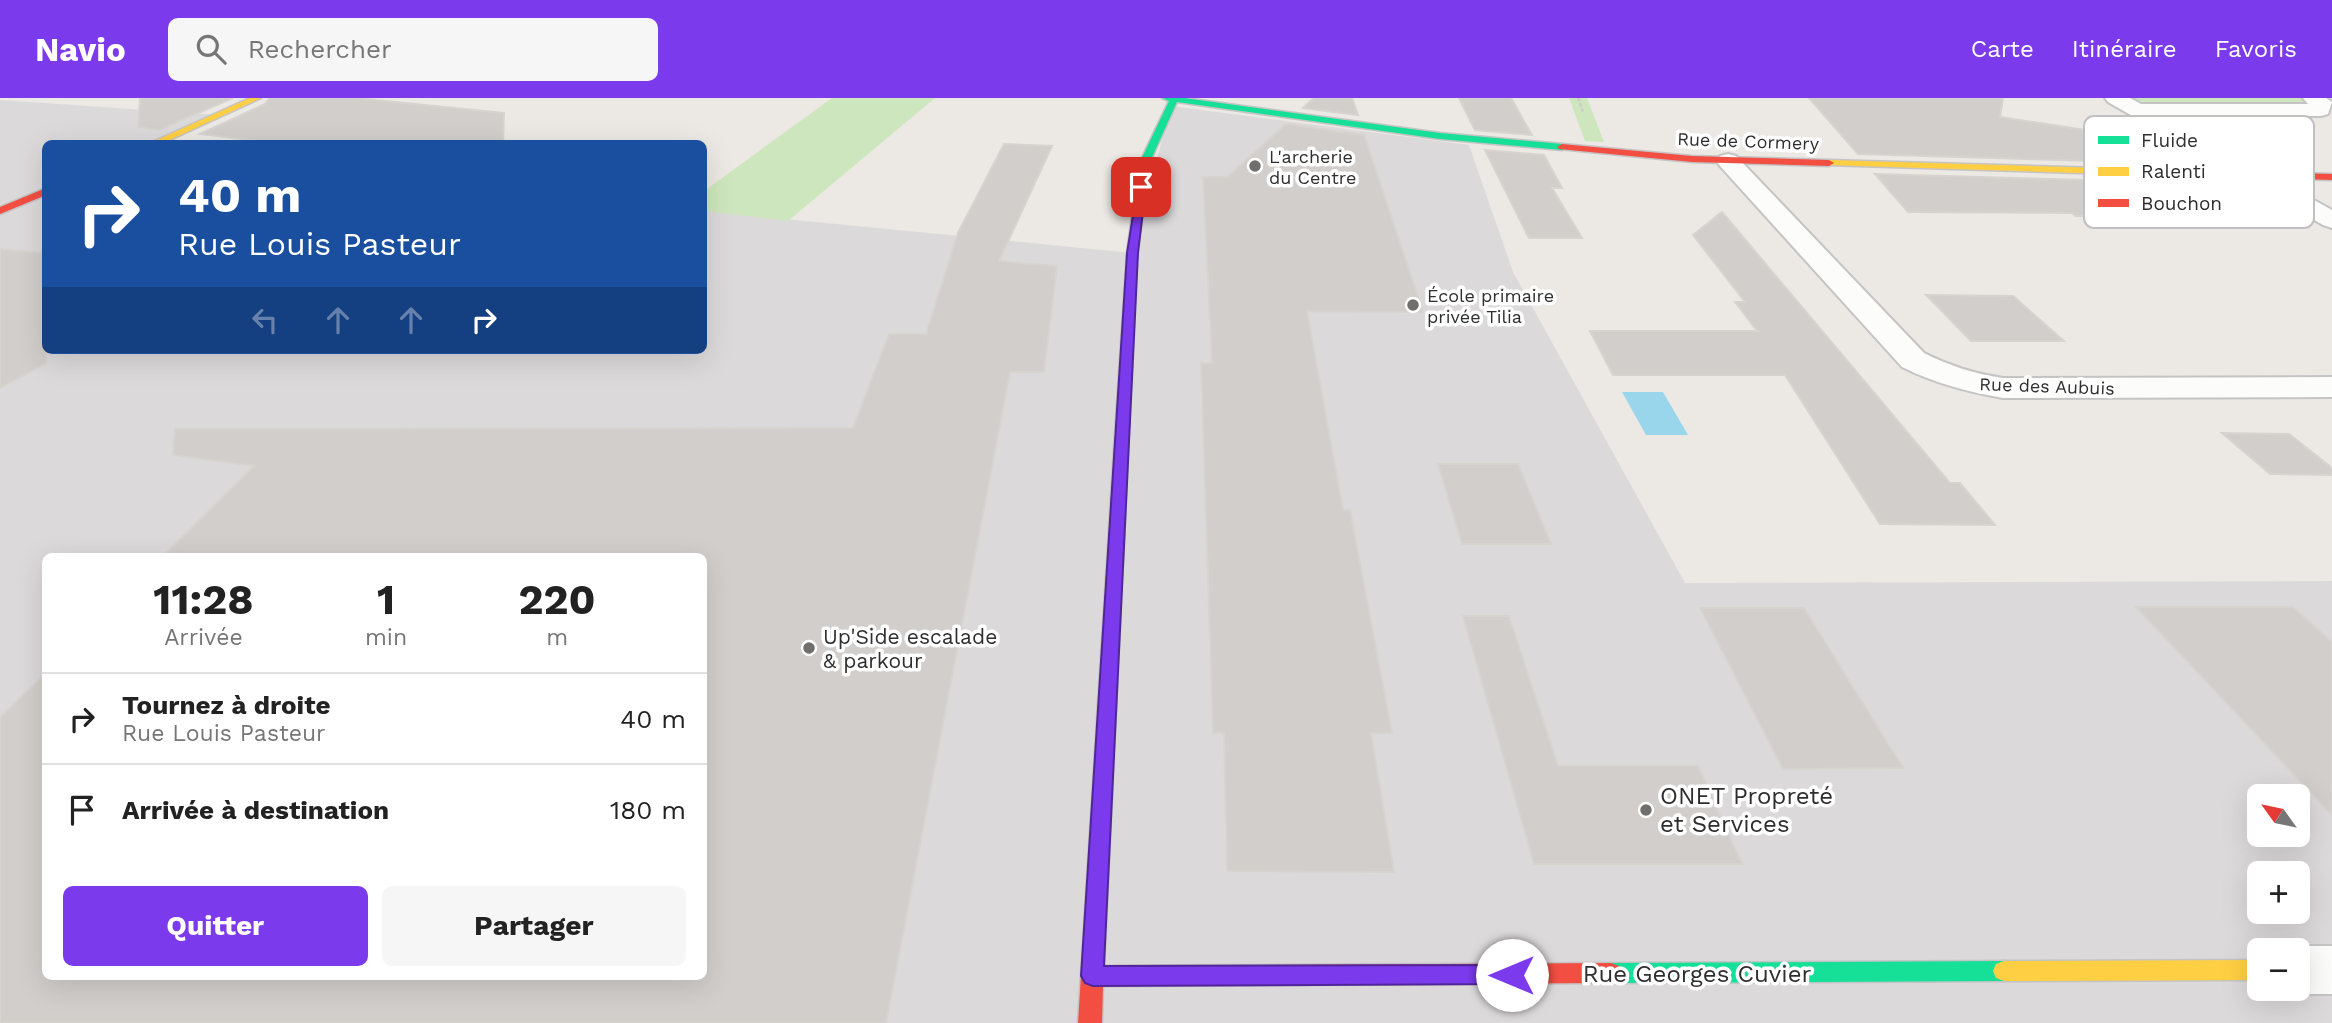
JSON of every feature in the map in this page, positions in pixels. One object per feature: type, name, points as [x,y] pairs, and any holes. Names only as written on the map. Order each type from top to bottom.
[{"type":"street","points":[[161,140],[257,98]]},
{"type":"street","points":[[2115,98],[2150,116]]},
{"type":"street","points":[[2139,110],[2321,110],[2324,106],[2313,98]]},
{"type":"street","points":[[1090,1023],[1132,253],[1144,164],[1170,99]]},
{"type":"street","name":"Rue de Cormery","points":[[1170,99],[1440,136],[1597,152],[1728,161],[2084,170]]},
{"type":"street","name":"Rue des Aubuis","points":[[1728,161],[1913,360],[1939,374],[1966,383],[2003,388],[2332,387]]},
{"type":"street","name":"Rue de Cormery","points":[[2314,176],[2332,177]]},
{"type":"street","points":[[0,211],[42,193]]},
{"type":"street","points":[[2314,210],[2332,220]]},
{"type":"street","name":"Rue Georges Cuvier","points":[[1093,976],[2247,970]]},
{"type":"street","points":[[2310,970],[2332,970]]},
{"type":"shaded area","points":[[0,100],[218,115],[159,140],[42,140],[42,354],[707,354],[707,211],[1132,253],[1171,106],[1469,145],[1513,272],[1685,583],[2332,581],[2332,1023],[0,1023]]},
{"type":"green space","points":[[832,98],[935,98],[788,221],[707,211],[707,189]]},
{"type":"green space","points":[[1569,98],[1587,98],[1604,142],[1585,141]]},
{"type":"green space","points":[[2123,98],[2302,98],[2309,102],[2298,109],[2160,105]]},
{"type":"water","points":[[1622,392],[1663,392],[1688,435],[1646,435]]},
{"type":"building","points":[[140,98],[233,98],[159,130],[138,127]]},
{"type":"building","points":[[270,98],[355,98],[504,113],[503,140],[250,140],[200,134],[265,104]]},
{"type":"building","points":[[1314,98],[1352,98],[1358,115],[1303,108]]},
{"type":"building","points":[[1459,98],[1511,98],[1532,135],[1475,130]]},
{"type":"building","points":[[1809,98],[2003,98],[2000,117],[2084,130],[2084,161],[1858,154]]},
{"type":"building","points":[[1286,124],[1364,135],[1423,312],[1307,311],[1343,510],[1350,510],[1392,733],[1371,733],[1394,872],[1227,871],[1224,733],[1213,733],[1201,363],[1212,363],[1203,177],[1227,177]]},
{"type":"building","points":[[1004,144],[1052,146],[999,261],[1057,266],[1044,372],[1010,372],[886,1023],[0,1023],[0,717],[42,677],[42,980],[707,980],[707,553],[166,553],[254,466],[173,455],[175,429],[853,428],[889,334],[926,334],[958,233]]},
{"type":"building","points":[[1485,150],[1544,155],[1562,188],[1552,188],[1582,238],[1529,238]]},
{"type":"building","points":[[1875,174],[2084,180],[2084,216],[2072,213],[1908,212]]},
{"type":"building","points":[[1722,212],[1950,483],[1960,483],[1995,525],[1880,524],[1785,375],[1613,375],[1590,331],[1757,331],[1735,302],[1745,302],[1693,235]]},
{"type":"building","points":[[0,249],[42,253],[42,354],[46,354],[46,364],[0,388]]},
{"type":"building","points":[[1926,295],[2013,296],[2064,341],[1971,341]]},
{"type":"building","points":[[2222,433],[2289,434],[2332,468],[2332,475],[2270,474]]},
{"type":"building","points":[[1438,464],[1518,464],[1551,544],[1462,544]]},
{"type":"building","points":[[2136,607],[2293,607],[2332,642],[2332,815],[2310,792],[2310,784],[2303,784]]},
{"type":"building","points":[[1700,608],[1804,608],[1903,768],[1783,769]]},
{"type":"building","points":[[1463,616],[1509,616],[1558,766],[1698,766],[1742,864],[1534,864]]},
{"type":"traffic: fast","points":[[1166,98],[1440,136],[1562,147]]},
{"type":"traffic: fast","points":[[1121,449],[1132,253],[1144,164],[1174,99]]},
{"type":"traffic: fast","points":[[1611,973],[2004,971]]},
{"type":"traffic: slow","points":[[161,140],[257,98]]},
{"type":"traffic: slow","points":[[1829,163],[2084,170]]},
{"type":"traffic: slow","points":[[2004,971],[2247,970]]},
{"type":"traffic: jam","points":[[1562,147],[1692,159],[1829,163]]},
{"type":"traffic: jam","points":[[2314,177],[2332,177]]},
{"type":"traffic: jam","points":[[0,211],[42,193]]},
{"type":"traffic: jam","points":[[1090,1023],[1121,449]]},
{"type":"traffic: jam","points":[[1093,976],[1611,973]]},
{"type":"place","name":"L'archerie du Centre","points":[[1255,166]]},
{"type":"place","name":"École primaire privée Tilia","points":[[1413,305]]},
{"type":"place","name":"Up'Side escalade & parkour","points":[[809,648]]},
{"type":"place","name":"ONET Propreté et Services","points":[[1646,810]]},
{"type":"route","points":[[1141,187],[1132,253],[1093,976],[1512,975]]}]
